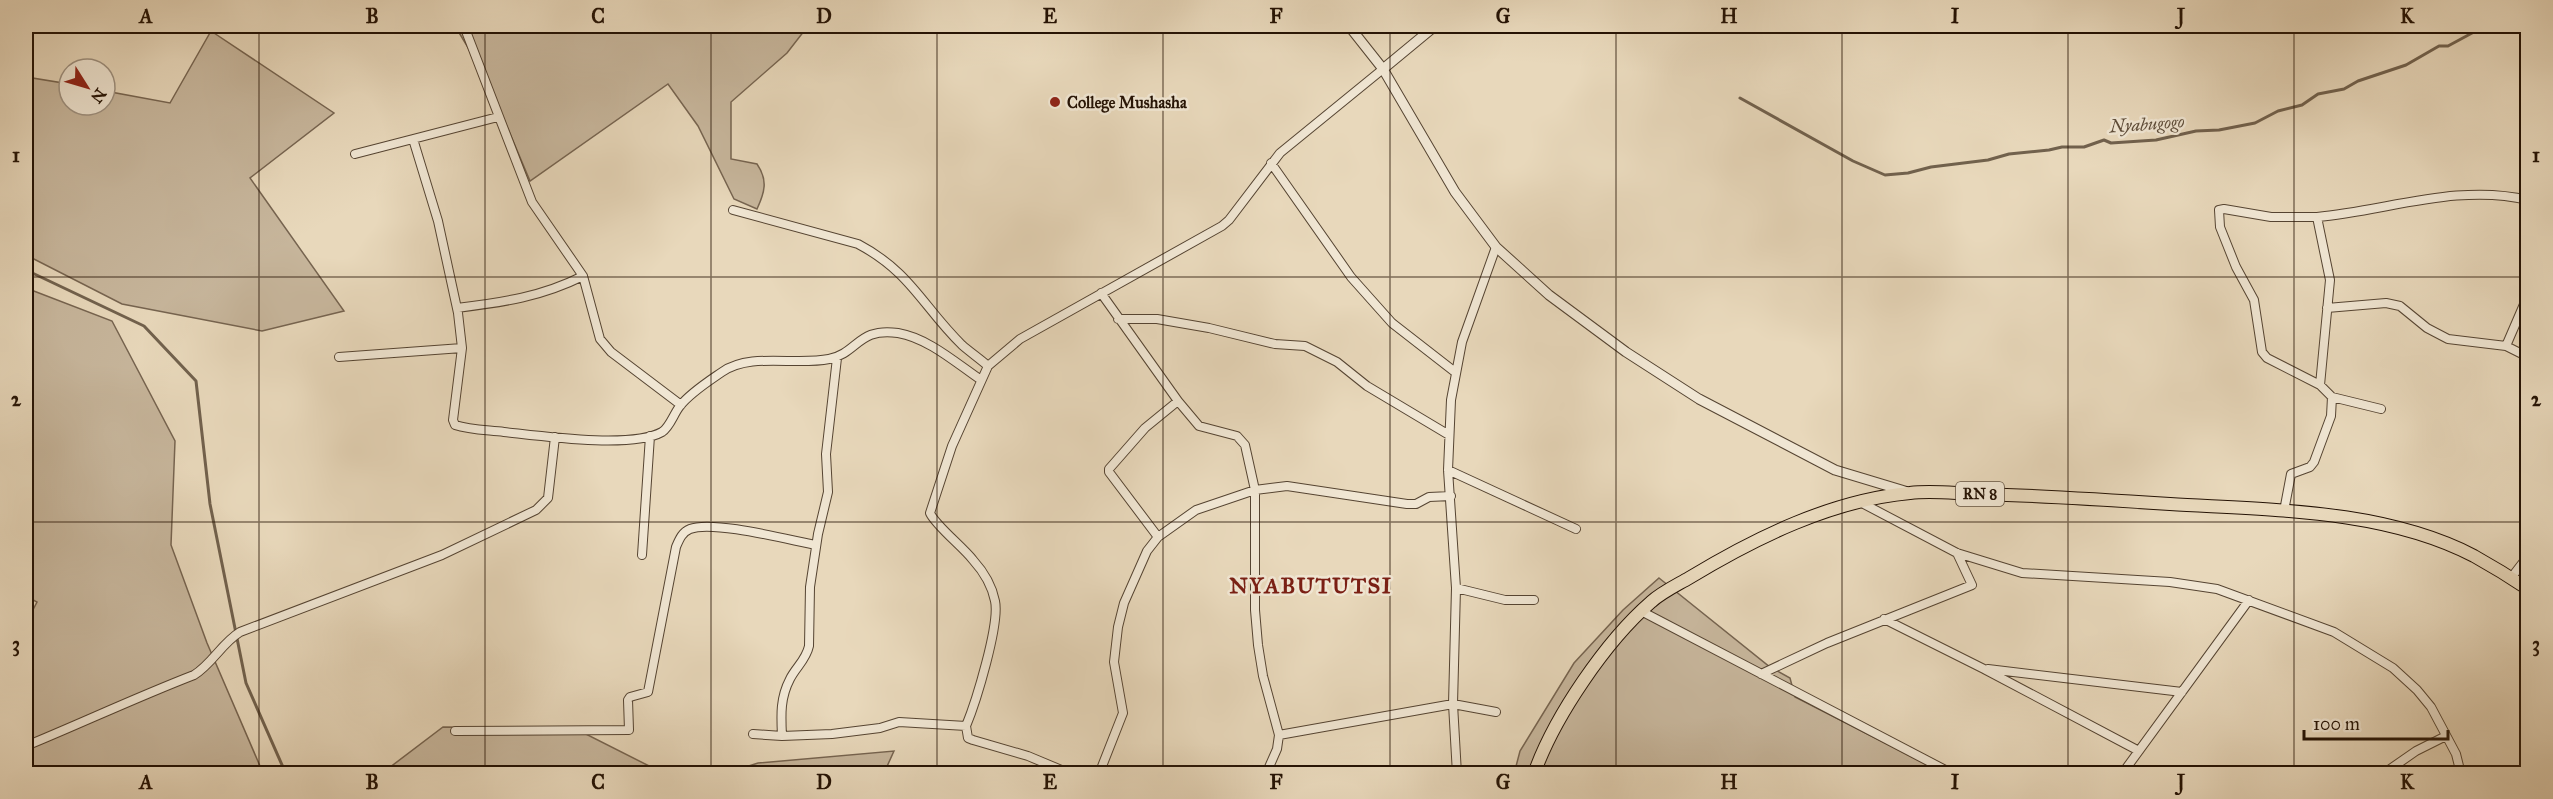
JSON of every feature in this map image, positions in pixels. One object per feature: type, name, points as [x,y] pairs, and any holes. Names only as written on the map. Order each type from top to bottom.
[{"type":"main road","name":"RN 8","points":[[1534,774],[1559,722],[1598,662],[1641,611],[1655,598],[1767,535],[1860,502],[1911,493],[2043,497],[2284,511],[2368,521],[2430,539],[2472,555],[2528,588]]},
{"type":"street","points":[[464,26],[532,202],[583,276],[600,339],[611,352],[681,405]]},
{"type":"street","points":[[1349,26],[1383,69],[1455,192],[1496,246],[1549,295],[1626,352],[1699,399],[1835,470],[1911,493]]},
{"type":"street","points":[[1071,774],[1028,756],[968,738],[966,726],[987,659],[995,609],[994,600],[988,583],[975,562],[936,523],[930,513],[952,446],[981,380],[988,366],[1020,339],[1222,226],[1229,220],[1271,163],[1435,26]]},
{"type":"street","points":[[355,154],[498,117]]},
{"type":"street","points":[[413,139],[438,221],[457,308],[462,348],[453,420],[455,425],[555,437],[634,439],[650,436],[664,431],[681,405],[723,371],[740,362],[818,361],[837,358],[864,337],[875,333],[900,334],[937,351],[981,380]]},
{"type":"street","points":[[1271,163],[1351,277],[1392,323],[1455,372]]},
{"type":"street","points":[[2381,409],[2332,397],[2320,385],[2267,358],[2262,352],[2254,300],[2236,267],[2220,227],[2218,214],[2220,210],[2224,208],[2271,217],[2317,217],[2345,215],[2445,197],[2487,194],[2528,200]]},
{"type":"street","points":[[734,210],[858,244],[874,253],[910,282],[963,345],[988,366]]},
{"type":"street","points":[[2317,217],[2330,280],[2320,385]]},
{"type":"street","points":[[1457,774],[1453,704],[1456,588],[1448,470],[1449,435],[1455,372],[1462,342],[1496,246]]},
{"type":"street","points":[[457,308],[543,294],[583,276]]},
{"type":"street","points":[[1101,293],[1178,401],[1199,426],[1237,436],[1245,445],[1255,490],[1257,633],[1263,676],[1279,735],[1277,749],[1266,774]]},
{"type":"street","points":[[2506,346],[2528,295]]},
{"type":"street","points":[[2327,308],[2386,303],[2400,306],[2427,328],[2448,339],[2506,346],[2528,357]]},
{"type":"street","points":[[1118,319],[1157,319],[1209,328],[1275,344],[1305,346],[1337,362],[1367,386],[1449,435]]},
{"type":"street","points":[[339,357],[462,348]]},
{"type":"street","points":[[782,736],[782,698],[790,678],[807,656],[809,646],[810,587],[816,544],[828,492],[826,454],[837,358]]},
{"type":"street","points":[[2284,511],[2291,474],[2310,467],[2314,462],[2331,416],[2332,397]]},
{"type":"street","points":[[1158,537],[1109,469],[1145,428],[1178,401]]},
{"type":"street","points":[[642,555],[650,436]]},
{"type":"street","points":[[26,746],[90,720],[117,705],[194,675],[205,667],[230,638],[240,632],[442,555],[536,510],[548,498],[555,437]]},
{"type":"street","points":[[1448,470],[1576,529]]},
{"type":"street","points":[[1099,774],[1123,713],[1114,662],[1118,627],[1129,592],[1147,551],[1158,537],[1196,510],[1255,490],[1287,486],[1407,504],[1416,504],[1429,497],[1450,496]]},
{"type":"street","points":[[1860,502],[1957,553],[2022,573],[2170,582],[2217,589],[2334,632],[2393,668],[2430,707],[2456,754],[2462,774]]},
{"type":"street","points":[[455,731],[629,730],[628,700],[630,697],[648,692],[675,547],[685,532],[690,528],[710,526],[816,544]]},
{"type":"street","points":[[1761,674],[1884,619],[1972,585],[1957,553]]},
{"type":"street","points":[[2511,578],[2528,556]]},
{"type":"street","points":[[1456,588],[1505,600],[1534,600]]},
{"type":"street","points":[[2122,774],[2249,600]]},
{"type":"street","points":[[1641,611],[1953,774]]},
{"type":"street","points":[[1884,619],[2139,751]]},
{"type":"street","points":[[1984,669],[2182,692]]},
{"type":"street","points":[[1279,735],[1453,704],[1496,712]]},
{"type":"street","points":[[753,734],[782,736],[832,734],[880,728],[899,722],[966,726]]},
{"type":"street","points":[[2383,774],[2416,751],[2446,736]]},
{"type":"shaded area","points":[[455,26],[710,26],[711,31],[749,26],[808,26],[787,53],[731,102],[731,159],[757,164],[763,175],[763,192],[757,209],[734,199],[698,126],[668,84],[530,181],[487,79]]},
{"type":"shaded area","points":[[211,31],[334,113],[250,178],[344,311],[262,331],[122,304],[26,255],[26,77],[57,82],[57,117],[117,117],[117,93],[170,103]]},
{"type":"shaded area","points":[[26,288],[112,321],[175,441],[171,545],[207,643],[263,773],[26,773],[26,623],[37,602],[26,596]]},
{"type":"shaded area","points":[[1659,578],[1770,667],[1790,678],[1795,697],[1944,773],[1514,774],[1520,751],[1574,663],[1623,610]]},
{"type":"shaded area","points":[[443,727],[574,728],[663,773],[381,774]]},
{"type":"shaded area","points":[[894,751],[884,773],[727,773],[758,763]]},
{"type":"waterway","name":"Nyabugogo","points":[[1740,98],[1853,161],[1885,175],[1908,173],[1931,167],[1988,160],[2009,154],[2062,147],[2084,147],[2104,140],[2111,143],[2156,140],[2196,131],[2219,130],[2255,123],[2278,111],[2302,105],[2318,94],[2344,89],[2358,81],[2406,65],[2439,46],[2448,46],[2485,26]]},
{"type":"waterway","points":[[26,270],[144,326],[196,381],[210,504],[246,683],[286,774]]},
{"type":"place","name":"College Mushasha","points":[[1055,102]]},
{"type":"district","name":"NYABUTUTSI","points":[[1311,585]]}]
